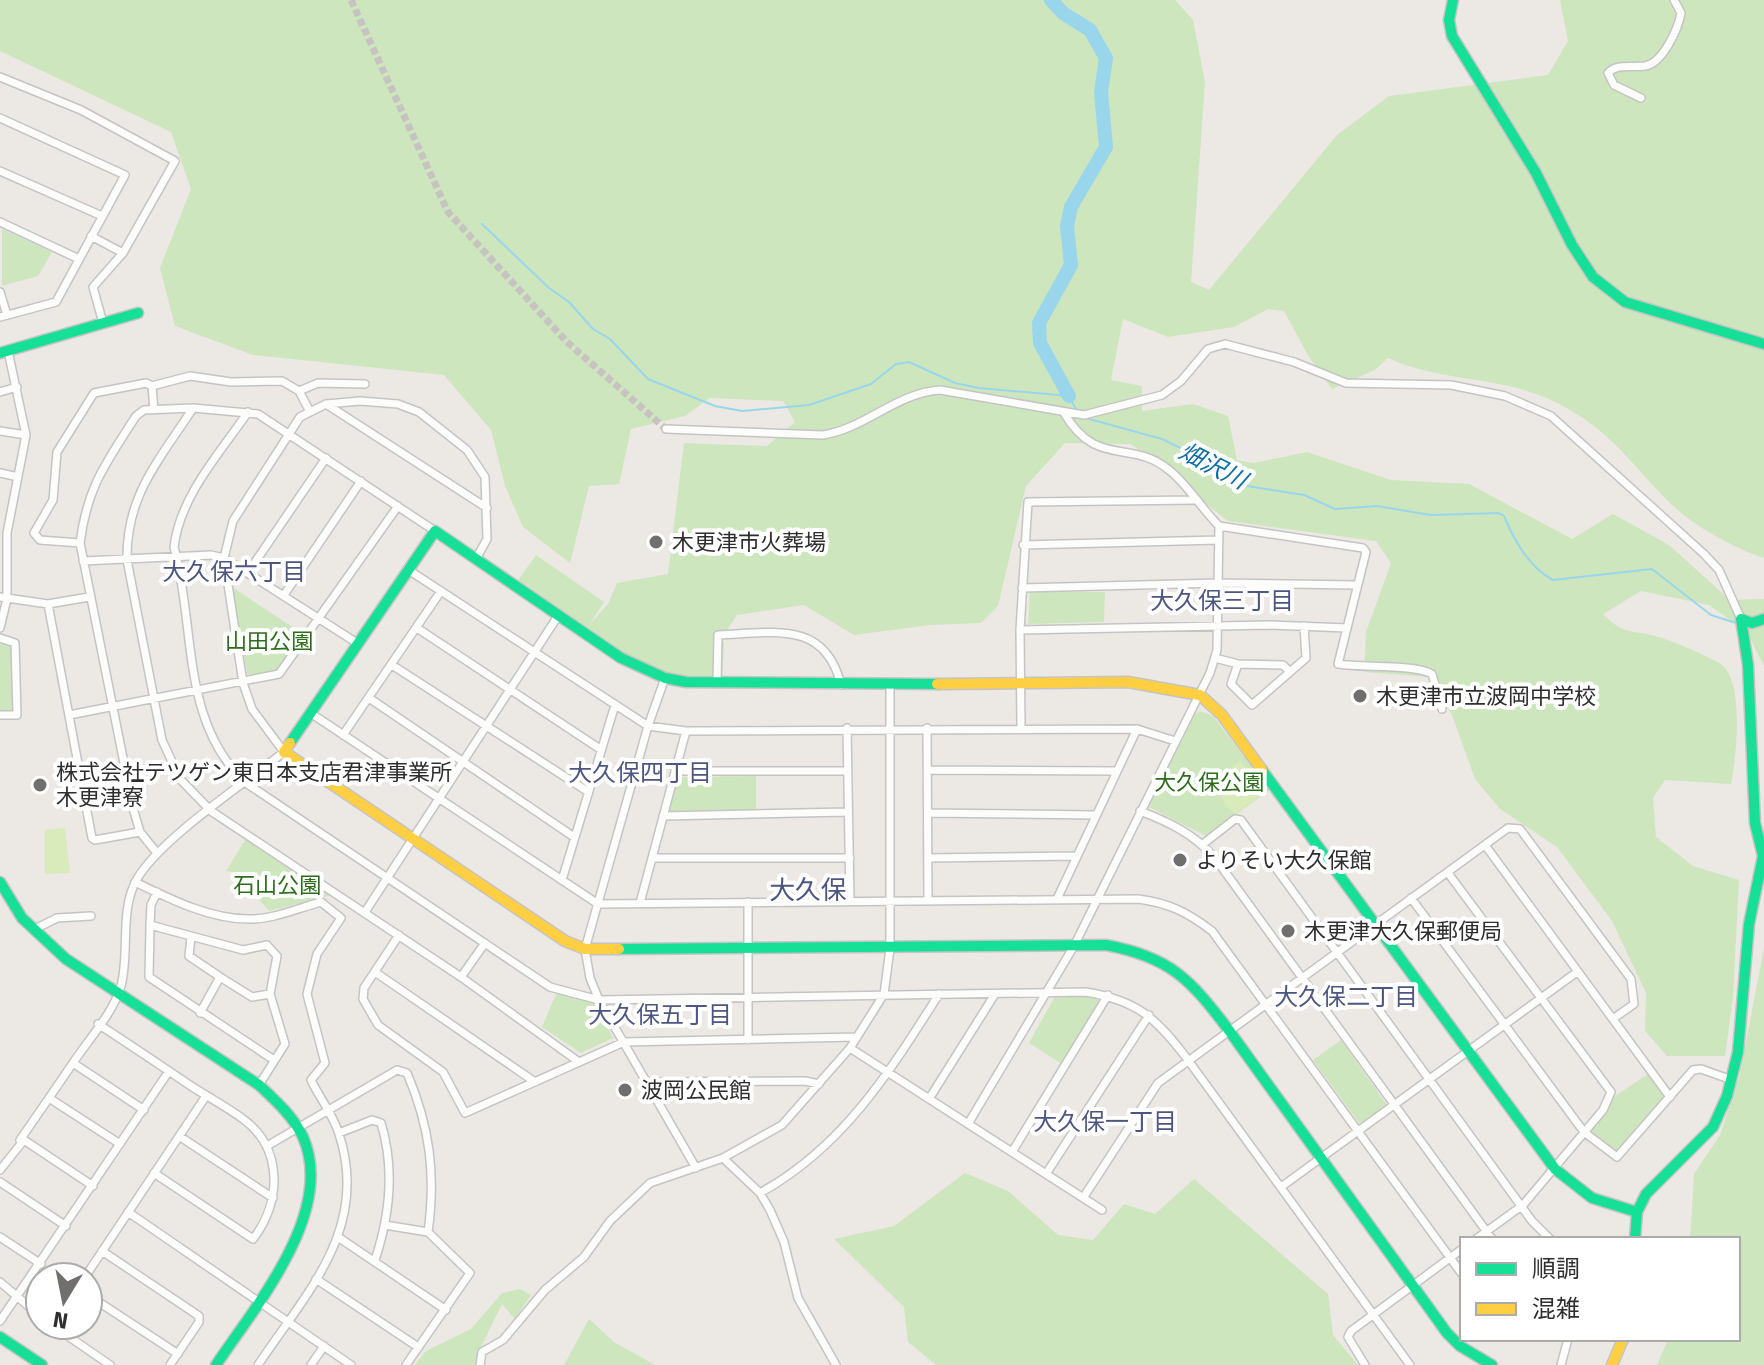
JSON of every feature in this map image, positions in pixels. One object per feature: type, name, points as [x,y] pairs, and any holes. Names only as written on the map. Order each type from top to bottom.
[{"type":"street","points":[[1453,0],[1449,20],[1452,36],[1502,125],[1536,174],[1589,275],[1608,293],[1625,302],[1764,344]]},
{"type":"street","points":[[1641,98],[1614,85],[1608,73],[1619,66],[1649,66],[1654,61],[1678,28],[1681,13],[1674,0]]},
{"type":"street","points":[[0,77],[81,110],[175,161],[123,253],[93,287],[103,323]]},
{"type":"street","points":[[0,118],[125,175],[56,302],[4,316],[0,292]]},
{"type":"street","points":[[0,171],[102,216]]},
{"type":"street","points":[[0,222],[79,259]]},
{"type":"street","points":[[91,236],[123,253]]},
{"type":"street","points":[[0,628],[4,598],[3,554],[26,435],[17,387],[4,352],[138,313]]},
{"type":"street","points":[[666,429],[823,435],[844,432],[911,395],[940,390],[1084,415],[1162,395],[1181,381],[1208,349],[1225,344],[1294,362],[1346,383],[1363,386],[1431,382],[1505,396],[1551,416],[1670,520],[1719,570],[1741,619],[1748,665],[1755,823],[1763,856],[1749,924],[1742,1023],[1732,1080],[1713,1127],[1646,1194],[1637,1212],[1635,1237]]},
{"type":"street","points":[[80,543],[40,540],[34,533],[53,500],[57,452],[94,393],[146,383],[152,386],[190,376],[231,382],[282,381],[299,391],[309,410]]},
{"type":"street","points":[[299,391],[318,383],[365,384]]},
{"type":"street","points":[[152,386],[154,410]]},
{"type":"street","points":[[0,392],[17,387]]},
{"type":"street","points":[[476,559],[487,539],[487,508],[485,477],[475,458],[419,412],[398,404],[360,401],[326,404],[309,410],[289,434],[233,521],[224,558],[243,683],[252,709],[284,752],[565,941],[585,949],[1074,946],[1132,949],[1170,962],[1193,984],[1228,1029],[1319,1160],[1414,1284],[1447,1333],[1460,1346],[1492,1365]]},
{"type":"street","points":[[326,404],[487,508]]},
{"type":"street","points":[[193,408],[133,502],[127,537],[127,560],[162,740],[180,779],[211,811],[461,977],[579,1062]]},
{"type":"street","points":[[157,853],[140,832],[110,707],[80,543],[84,509],[92,487],[136,416],[144,410],[193,408],[248,412],[276,423],[621,658],[665,678],[841,685],[1128,682],[1200,695],[1222,715],[1555,1169],[1572,1188],[1592,1200],[1637,1212]]},
{"type":"street","points":[[248,412],[185,508],[176,530],[177,557],[197,690],[212,742],[227,765],[246,783],[389,876],[550,987],[599,1000],[1048,993],[1108,995],[1149,1015],[1188,1060],[1410,1365]]},
{"type":"street","points":[[1064,413],[1081,437],[1102,451],[1145,457],[1170,470],[1219,526],[1363,548],[1366,552],[1338,664],[1369,669],[1420,668],[1432,674],[1442,709]]},
{"type":"street","points":[[0,431],[26,435]]},
{"type":"street","points":[[249,571],[326,458]]},
{"type":"street","points":[[0,473],[18,477]]},
{"type":"street","points":[[284,595],[361,481]]},
{"type":"street","points":[[1021,727],[1020,630],[1028,502],[1195,500]]},
{"type":"street","points":[[69,715],[279,674],[398,506]]},
{"type":"street","points":[[0,513],[10,514]]},
{"type":"street","points":[[968,1124],[1074,946],[1200,695],[1215,658],[1219,526]]},
{"type":"street","points":[[0,1170],[119,994],[127,951],[126,913],[135,882],[157,853],[284,752],[435,531]]},
{"type":"street","points":[[1023,545],[1219,540]]},
{"type":"street","points":[[83,561],[211,555],[224,558],[249,571],[357,643]]},
{"type":"street","points":[[407,569],[648,726],[686,731],[1021,727],[1137,729],[1175,741]]},
{"type":"street","points":[[1022,588],[1219,583],[1357,585]]},
{"type":"street","points":[[343,735],[441,591]]},
{"type":"street","points":[[4,598],[48,604],[89,597]]},
{"type":"street","points":[[48,604],[92,838],[140,832]]},
{"type":"street","points":[[365,912],[558,616]]},
{"type":"street","points":[[1741,619],[1752,623],[1764,619]]},
{"type":"street","points":[[1020,630],[1218,625],[1347,628]]},
{"type":"street","points":[[1238,664],[1231,684],[1252,705],[1306,658],[1304,626]]},
{"type":"street","points":[[417,628],[600,749]]},
{"type":"street","points":[[717,682],[718,635],[766,633],[812,639],[835,662],[841,685]]},
{"type":"street","points":[[0,638],[15,643],[17,715],[0,715]]},
{"type":"street","points":[[1215,658],[1238,664],[1283,665],[1290,672]]},
{"type":"street","points":[[392,665],[587,791]]},
{"type":"street","points":[[665,678],[648,726],[585,949],[590,978],[599,1000],[696,1168]]},
{"type":"street","points":[[480,1365],[482,1352],[503,1340],[545,1290],[584,1257],[627,1204],[650,1183],[723,1158],[782,1125],[850,1048],[884,994],[890,949],[890,683]]},
{"type":"street","points":[[369,698],[574,837]]},
{"type":"street","points":[[562,880],[615,705]]},
{"type":"street","points":[[312,714],[598,904],[1097,898],[1168,903],[1188,912],[1212,931],[1460,1271]]},
{"type":"street","points":[[847,728],[850,901]]},
{"type":"street","points":[[927,728],[928,900]]},
{"type":"street","points":[[1057,899],[1137,729]]},
{"type":"street","points":[[640,903],[686,731]]},
{"type":"street","points":[[928,770],[1117,771]]},
{"type":"street","points":[[675,771],[847,771]]},
{"type":"street","points":[[1140,811],[1172,823],[1203,844],[1491,1237]]},
{"type":"street","points":[[663,816],[848,812]]},
{"type":"street","points":[[928,813],[1096,815]]},
{"type":"street","points":[[1203,844],[1235,819],[1241,820],[1540,1232],[1547,1237]]},
{"type":"street","points":[[1083,1198],[1158,1083],[1228,1029],[1508,828],[1520,829],[1631,979],[1634,1004],[1614,1018]]},
{"type":"street","points":[[1485,845],[1670,1097]]},
{"type":"street","points":[[928,858],[1077,856]]},
{"type":"street","points":[[652,858],[850,858]]},
{"type":"street","points":[[1448,873],[1611,1092],[1611,1099],[1523,1205],[1479,1237]]},
{"type":"street","points":[[0,882],[33,930],[66,959],[259,1085],[283,1105],[299,1129],[310,1165],[309,1209],[292,1248],[216,1365]]},
{"type":"street","points":[[135,882],[172,900],[247,919],[321,902],[341,918],[317,954],[307,994],[325,1063],[311,1080],[339,1133],[350,1174],[338,1237],[316,1279],[258,1365]]},
{"type":"street","points":[[157,892],[151,905],[149,977],[274,1060]]},
{"type":"street","points":[[1411,898],[1584,1132],[1617,1157],[1622,1155],[1693,1070],[1701,1069],[1732,1080]]},
{"type":"street","points":[[748,902],[748,1040]]},
{"type":"street","points":[[33,930],[57,918],[91,916]]},
{"type":"street","points":[[150,925],[243,950],[267,945],[277,956],[270,994],[285,1044],[259,1085]]},
{"type":"street","points":[[399,935],[364,988],[363,999],[372,1018],[443,1072],[465,1113],[624,1042],[857,1037]]},
{"type":"street","points":[[191,937],[189,956],[252,997],[270,994]]},
{"type":"street","points":[[461,977],[485,943]]},
{"type":"street","points":[[375,972],[535,1082]]},
{"type":"street","points":[[1281,1187],[1577,972]]},
{"type":"street","points":[[200,1013],[220,977]]},
{"type":"street","points":[[760,1193],[806,1165],[833,1140],[889,1073],[939,994]]},
{"type":"street","points":[[929,1099],[995,994]]},
{"type":"street","points":[[1012,1152],[1108,995]]},
{"type":"street","points":[[1046,1174],[1149,1015]]},
{"type":"street","points":[[98,1024],[245,1120],[267,1146],[275,1173],[273,1198],[263,1227],[253,1239],[154,1173]]},
{"type":"street","points":[[850,1048],[1102,1210]]},
{"type":"street","points":[[73,1063],[144,1110]]},
{"type":"street","points":[[267,1146],[397,1070],[407,1073],[430,1140],[434,1191],[428,1232]]},
{"type":"street","points":[[43,1261],[169,1071]]},
{"type":"street","points":[[646,1082],[805,1081],[819,1084]]},
{"type":"street","points":[[95,1261],[206,1096]]},
{"type":"street","points":[[49,1098],[120,1144]]},
{"type":"street","points":[[339,1133],[372,1120],[381,1123],[391,1178],[385,1225],[375,1260]]},
{"type":"street","points":[[179,1136],[273,1198]]},
{"type":"street","points":[[20,1140],[93,1186]]},
{"type":"street","points":[[723,1158],[760,1193],[784,1242],[798,1298],[836,1365]]},
{"type":"street","points":[[0,1182],[66,1226]]},
{"type":"street","points":[[128,1212],[351,1365]]},
{"type":"street","points":[[385,1225],[428,1232],[470,1273],[406,1365]]},
{"type":"street","points":[[0,1237],[36,1261]]},
{"type":"street","points":[[338,1237],[446,1310]]},
{"type":"street","points":[[1365,1365],[1348,1337],[1351,1331],[1460,1250]]},
{"type":"street","points":[[102,1251],[199,1316],[170,1365]]},
{"type":"street","points":[[316,1279],[418,1347]]},
{"type":"street","points":[[0,1282],[24,1305]]},
{"type":"street","points":[[0,1321],[24,1290]]},
{"type":"street","points":[[104,1305],[178,1354]]},
{"type":"street","points":[[0,1337],[42,1365]]},
{"type":"street","points":[[76,1341],[110,1365]]},
{"type":"street","points":[[1561,1365],[1567,1341]]},
{"type":"street","points":[[1612,1365],[1622,1341]]},
{"type":"street","points":[[311,1365],[324,1346]]},
{"type":"green space","points":[[0,0],[1175,0],[1193,20],[1205,82],[1191,282],[1209,290],[1337,135],[1389,96],[1548,75],[1568,41],[1560,0],[1764,0],[1764,558],[1738,548],[1699,526],[1666,499],[1604,434],[1575,413],[1537,394],[1429,372],[1388,358],[1375,370],[1332,389],[1309,357],[1284,311],[1268,309],[1234,327],[1168,337],[1123,319],[1111,380],[1142,386],[1142,411],[1193,404],[1228,416],[1237,460],[1254,463],[1307,452],[1391,480],[1469,484],[1572,539],[1613,514],[1669,545],[1730,600],[1764,599],[1764,666],[1747,632],[1709,605],[1641,591],[1603,614],[1623,629],[1664,639],[1721,664],[1729,673],[1733,687],[1737,721],[1731,784],[1665,780],[1653,798],[1656,837],[1693,866],[1739,880],[1733,997],[1725,1056],[1667,1056],[1645,1031],[1646,993],[1612,921],[1557,847],[1500,809],[1475,779],[1452,715],[1430,677],[1364,672],[1366,632],[1391,563],[1376,541],[1228,521],[1131,444],[1065,443],[1026,486],[998,606],[981,623],[930,625],[854,635],[804,605],[737,615],[719,642],[724,641],[722,686],[657,679],[516,583],[536,555],[604,602],[589,625],[608,604],[617,583],[668,574],[684,443],[767,446],[795,422],[783,401],[710,398],[685,416],[631,429],[619,484],[589,486],[570,563],[523,527],[505,486],[491,430],[444,375],[253,355],[175,326],[160,268],[191,189],[171,132],[0,51]]},
{"type":"green space","points":[[2,229],[52,252],[38,276],[2,286]]},
{"type":"green space","name":"山田公園","points":[[232,587],[303,634],[279,671],[252,676],[247,673]]},
{"type":"green space","points":[[1030,592],[1105,592],[1104,622],[1028,624]]},
{"type":"green space","points":[[0,640],[13,644],[15,713],[0,713]]},
{"type":"green space","name":"大久保公園","points":[[1200,711],[1213,716],[1270,790],[1206,836],[1149,807],[1194,715]]},
{"type":"green space","points":[[1240,761],[1266,791],[1236,814],[1223,801],[1221,787],[1227,773]]},
{"type":"green space","points":[[756,776],[756,811],[668,811],[678,777]]},
{"type":"green space","points":[[65,828],[70,873],[45,874],[45,830]]},
{"type":"green space","name":"石山公園","points":[[247,837],[332,895],[269,911],[237,873],[226,871]]},
{"type":"green space","points":[[1764,948],[1764,1365],[1657,1365],[1667,1341],[1740,1341],[1740,1237],[1690,1237],[1694,1174],[1720,1135],[1739,1078]]},
{"type":"green space","points":[[557,992],[592,1000],[613,1038],[581,1053],[542,1027]]},
{"type":"green space","points":[[1083,996],[1102,1001],[1062,1064],[1029,1043],[1054,998]]},
{"type":"green space","points":[[1341,1040],[1387,1105],[1360,1124],[1313,1060]]},
{"type":"green space","points":[[1651,1072],[1670,1097],[1617,1157],[1584,1132],[1611,1099]]},
{"type":"green space","points":[[965,1173],[1008,1191],[1058,1235],[1093,1240],[1124,1204],[1155,1214],[1194,1179],[1328,1294],[1333,1335],[1358,1365],[936,1365],[908,1342],[904,1307],[834,1239],[894,1226]]},
{"type":"green space","points":[[520,1289],[531,1295],[515,1319],[502,1304],[476,1357],[476,1365],[415,1365],[426,1351],[471,1329],[502,1293]]},
{"type":"green space","points":[[589,1319],[614,1342],[655,1365],[564,1365]]},
{"type":"waterway","name":"畑沢川","points":[[1051,0],[1063,13],[1090,30],[1106,58],[1101,92],[1106,147],[1071,207],[1067,226],[1071,265],[1039,323],[1040,343],[1069,396]]},
{"type":"waterway","points":[[482,224],[549,288],[569,302],[593,329],[610,339],[648,379],[715,406],[742,411],[809,405],[871,384],[896,364],[909,362],[955,383],[1069,396],[1076,409]]},
{"type":"waterway","name":"畑沢川","points":[[1082,417],[1162,439],[1247,486],[1304,495],[1335,509],[1377,506],[1431,515],[1499,513],[1504,516],[1530,561],[1553,580],[1652,569],[1711,615],[1736,623]]},
{"type":"tunnel","points":[[351,0],[448,212],[567,342],[666,429]]},
{"type":"traffic: fast","points":[[1453,0],[1449,20],[1452,36],[1536,173],[1572,245],[1593,277],[1625,302],[1764,344]]},
{"type":"traffic: fast","points":[[0,353],[138,313]]},
{"type":"traffic: fast","points":[[290,743],[435,531],[621,658],[665,678],[686,682],[937,684]]},
{"type":"traffic: fast","points":[[1741,619],[1752,623],[1764,619]]},
{"type":"traffic: fast","points":[[1635,1237],[1637,1212],[1646,1194],[1713,1127],[1727,1096],[1738,1052],[1749,924],[1763,856],[1755,823],[1748,665],[1741,619]]},
{"type":"traffic: fast","points":[[1262,770],[1555,1169],[1592,1198],[1637,1212]]},
{"type":"traffic: fast","points":[[0,882],[22,918],[66,959],[259,1085],[289,1115],[303,1137],[310,1166],[309,1196],[301,1226],[270,1286],[216,1365]]},
{"type":"traffic: fast","points":[[619,949],[1106,945],[1147,956],[1177,973],[1202,996],[1447,1333],[1460,1346],[1492,1365]]},
{"type":"traffic: fast","points":[[0,1337],[42,1365]]},
{"type":"traffic: slow","points":[[937,684],[1128,682],[1200,695],[1222,715],[1262,770]]},
{"type":"traffic: slow","points":[[290,743],[284,752],[565,941],[585,949],[619,949]]},
{"type":"traffic: slow","points":[[1612,1365],[1622,1341]]},
{"type":"place","name":"木更津市火葬場","points":[[656,542]]},
{"type":"place","name":"木更津市立波岡中学校","points":[[1360,696]]},
{"type":"place","name":"株式会社テツゲン東日本支店君津事業所 木更津寮","points":[[40,785]]},
{"type":"place","name":"よりそい大久保館","points":[[1180,860]]},
{"type":"place","name":"木更津大久保郵便局","points":[[1288,931]]},
{"type":"place","name":"波岡公民館","points":[[625,1090]]},
{"type":"district","name":"大久保六丁目","points":[[234,572]]},
{"type":"district","name":"大久保三丁目","points":[[1222,601]]},
{"type":"district","name":"大久保四丁目","points":[[640,773]]},
{"type":"district","name":"大久保","points":[[808,890]]},
{"type":"district","name":"大久保二丁目","points":[[1346,997]]},
{"type":"district","name":"大久保五丁目","points":[[660,1015]]},
{"type":"district","name":"大久保一丁目","points":[[1105,1122]]}]
